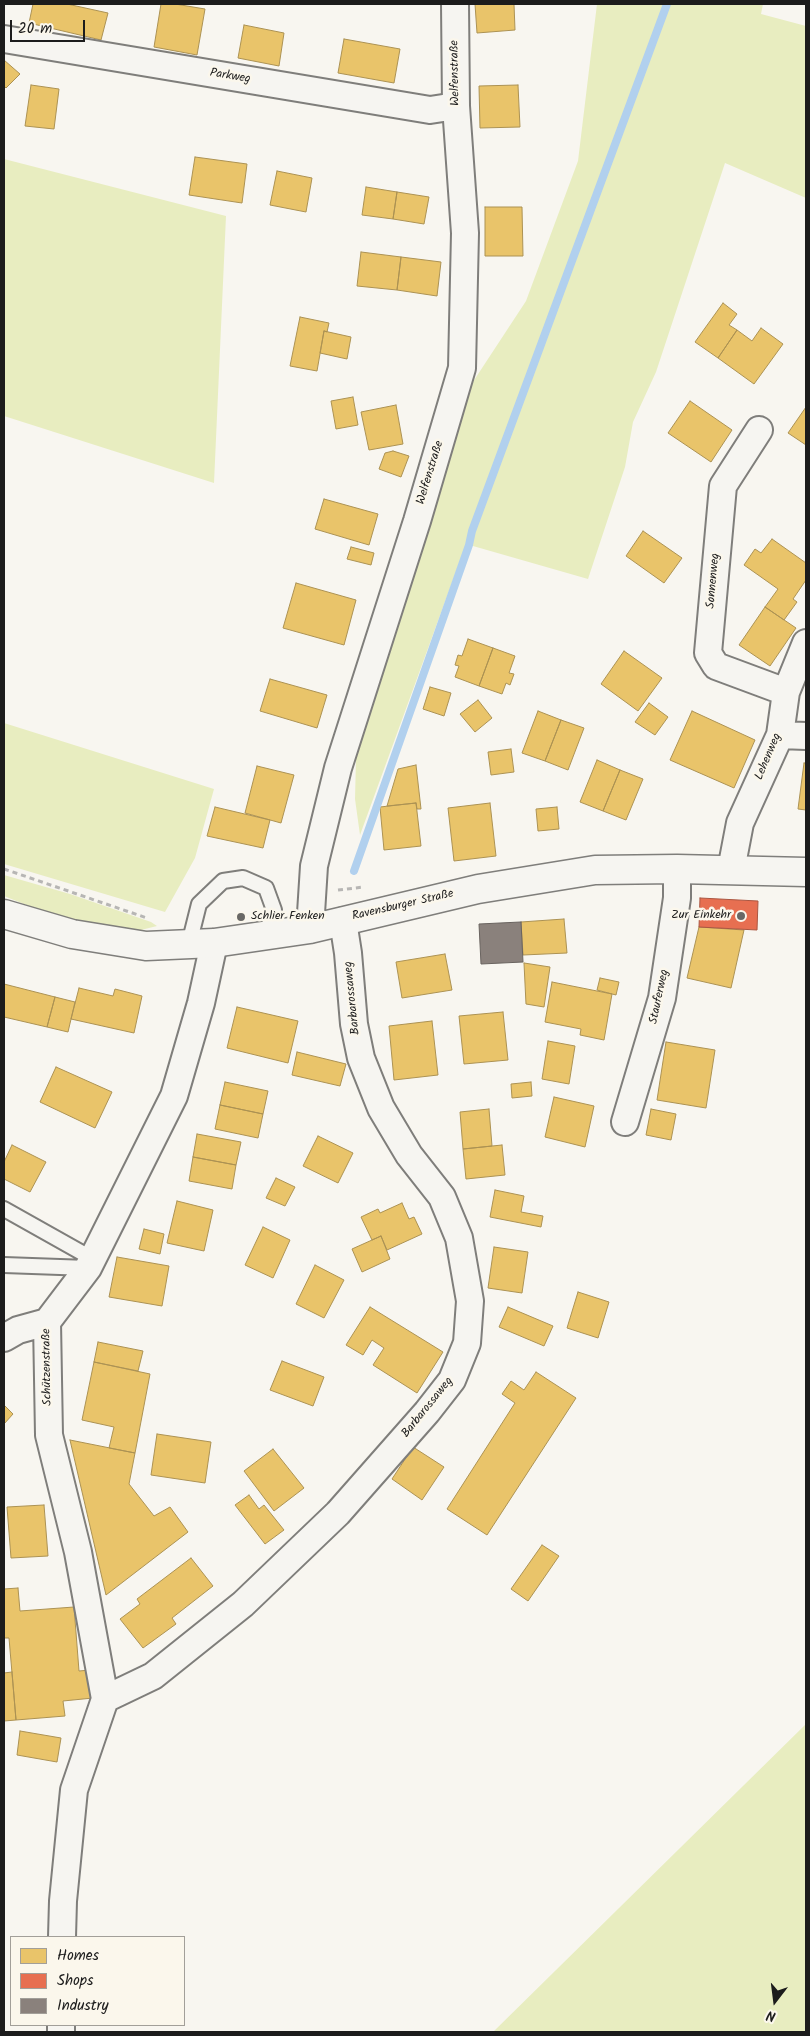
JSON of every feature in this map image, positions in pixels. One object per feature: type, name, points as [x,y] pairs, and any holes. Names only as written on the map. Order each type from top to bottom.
[{"type":"main road","name":"Ravensburger Straße","points":[[4,914],[82,936],[146,946],[202,943],[310,929],[478,889],[595,870],[677,869],[806,872]]},
{"type":"street","name":"Welfenstraße","points":[[310,929],[314,866],[338,768],[417,520],[462,368],[465,233],[456,106],[455,4]]},
{"type":"street","name":"Parkweg","points":[[4,40],[430,110],[456,106]]},
{"type":"street","name":"Sonnenweg","points":[[759,430],[723,486],[708,653],[716,666],[786,692]]},
{"type":"street","name":"Lehenweg","points":[[731,870],[740,823],[780,735],[786,692],[806,643]]},
{"type":"street","points":[[780,735],[806,736]]},
{"type":"street","name":"Stauferweg","points":[[625,1122],[662,998],[676,898],[677,869]]},
{"type":"street","name":"Barbarossaweg","points":[[105,1699],[153,1676],[243,1604],[338,1513],[427,1412],[452,1380],[467,1343],[470,1301],[459,1238],[442,1197],[409,1155],[381,1108],[361,1058],[354,1024],[348,952],[343,921]]},
{"type":"street","name":"Schützenstraße","points":[[62,1936],[62,1901],[74,1790],[105,1699],[78,1552],[49,1435],[47,1322],[91,1264],[174,1096],[201,1003],[202,943]]},
{"type":"street","points":[[4,1338],[18,1330],[47,1322]]},
{"type":"lane","points":[[202,943],[199,904],[223,880],[243,878],[266,888],[274,910],[266,935]]},
{"type":"lane","points":[[4,1209],[91,1264]]},
{"type":"lane","points":[[4,1265],[91,1264]]},
{"type":"path","points":[[4,869],[151,920]]},
{"type":"green space","points":[[597,4],[763,4],[761,14],[806,26],[806,198],[725,163],[656,372],[633,422],[625,467],[588,579],[466,544],[360,835],[355,799],[356,759],[377,681],[465,394],[526,301],[578,161]]},
{"type":"green space","points":[[4,159],[226,216],[214,483],[4,416]]},
{"type":"green space","points":[[4,723],[214,789],[195,858],[165,912],[4,864]]},
{"type":"green space","points":[[4,875],[70,894],[151,922],[157,926],[133,932],[59,918],[4,896]]},
{"type":"green space","points":[[806,1724],[806,2032],[493,2032]]},
{"type":"building: Homes","points":[[33,4],[67,4],[108,13],[101,40],[29,23]]},
{"type":"building: Homes","points":[[161,4],[175,4],[205,9],[197,55],[154,47]]},
{"type":"building: Homes","points":[[475,4],[514,4],[515,30],[477,33]]},
{"type":"building: Homes","points":[[244,25],[284,33],[279,66],[238,58]]},
{"type":"building: Homes","points":[[344,39],[400,49],[394,83],[338,73]]},
{"type":"building: Homes","points":[[4,60],[20,74],[6,88],[4,86]]},
{"type":"building: Homes","points":[[31,85],[59,89],[54,129],[25,126]]},
{"type":"building: Homes","points":[[518,85],[520,127],[480,128],[479,86]]},
{"type":"building: Homes","points":[[195,157],[247,164],[242,203],[189,195]]},
{"type":"building: Homes","points":[[277,171],[312,178],[306,212],[270,205]]},
{"type":"building: Homes","points":[[366,187],[397,192],[393,219],[362,215]]},
{"type":"building: Homes","points":[[397,192],[429,197],[424,224],[393,219]]},
{"type":"building: Homes","points":[[485,207],[522,207],[523,256],[485,256]]},
{"type":"building: Homes","points":[[361,252],[401,257],[397,290],[357,286]]},
{"type":"building: Homes","points":[[401,257],[441,262],[437,296],[397,290]]},
{"type":"building: Homes","points":[[723,303],[737,314],[729,325],[737,330],[718,358],[695,342]]},
{"type":"building: Homes","points":[[300,317],[329,323],[327,332],[324,331],[317,371],[290,366]]},
{"type":"building: Homes","points":[[761,328],[783,344],[754,384],[718,358],[737,330],[752,341]]},
{"type":"building: Homes","points":[[324,331],[351,337],[347,359],[320,353]]},
{"type":"building: Homes","points":[[353,397],[358,425],[336,429],[331,401]]},
{"type":"building: Homes","points":[[690,401],[732,430],[711,462],[668,433]]},
{"type":"building: Homes","points":[[396,405],[403,444],[369,450],[361,412]]},
{"type":"building: Homes","points":[[806,407],[806,445],[788,433]]},
{"type":"building: Homes","points":[[393,451],[409,456],[401,477],[379,469],[385,453]]},
{"type":"building: Homes","points":[[324,499],[378,514],[369,545],[315,529]]},
{"type":"building: Homes","points":[[643,531],[682,558],[664,583],[626,556]]},
{"type":"building: Homes","points":[[772,539],[806,563],[806,580],[793,599],[797,602],[784,620],[765,607],[778,589],[744,565],[755,549],[761,553]]},
{"type":"building: Homes","points":[[351,547],[374,553],[371,565],[347,559]]},
{"type":"building: Homes","points":[[296,583],[356,600],[344,645],[283,628]]},
{"type":"building: Homes","points":[[765,607],[796,628],[770,666],[739,645]]},
{"type":"building: Homes","points":[[468,639],[493,648],[479,686],[455,677],[459,666],[455,665],[458,655],[462,656]]},
{"type":"building: Homes","points":[[493,648],[515,656],[509,673],[514,674],[510,685],[506,683],[502,694],[479,686]]},
{"type":"building: Homes","points":[[624,651],[662,678],[638,711],[601,684]]},
{"type":"building: Homes","points":[[270,679],[327,695],[317,728],[260,711]]},
{"type":"building: Homes","points":[[430,687],[451,693],[444,716],[423,709]]},
{"type":"building: Homes","points":[[478,700],[492,718],[475,732],[460,714]]},
{"type":"building: Homes","points":[[649,703],[668,717],[655,735],[635,722]]},
{"type":"building: Homes","points":[[538,711],[561,720],[545,761],[522,753]]},
{"type":"building: Homes","points":[[692,711],[755,740],[734,788],[670,760]]},
{"type":"building: Homes","points":[[561,720],[584,728],[568,770],[545,761]]},
{"type":"building: Homes","points":[[511,749],[514,772],[491,775],[488,752]]},
{"type":"building: Homes","points":[[597,760],[620,770],[603,811],[580,802]]},
{"type":"building: Homes","points":[[804,763],[806,763],[806,810],[798,809]]},
{"type":"building: Homes","points":[[416,765],[421,809],[417,809],[416,803],[387,806],[398,769]]},
{"type":"building: Homes","points":[[257,766],[294,775],[281,823],[245,813]]},
{"type":"building: Homes","points":[[620,770],[643,779],[626,820],[603,811]]},
{"type":"building: Homes","points":[[416,803],[421,846],[384,850],[380,807]]},
{"type":"building: Homes","points":[[490,803],[496,856],[454,861],[448,808]]},
{"type":"building: Homes","points":[[215,807],[270,820],[263,848],[207,836]]},
{"type":"building: Homes","points":[[557,807],[559,829],[538,831],[536,809]]},
{"type":"building: Homes","points":[[564,919],[567,953],[523,955],[521,922]]},
{"type":"building: Homes","points":[[699,927],[744,930],[731,988],[687,978]]},
{"type":"building: Homes","points":[[445,954],[452,990],[402,998],[396,962]]},
{"type":"building: Homes","points":[[524,963],[550,967],[544,1007],[526,1004]]},
{"type":"building: Homes","points":[[600,978],[619,982],[616,995],[597,990]]},
{"type":"building: Homes","points":[[552,982],[612,994],[604,1040],[580,1035],[581,1029],[545,1022]]},
{"type":"building: Homes","points":[[4,984],[55,997],[47,1027],[4,1017]]},
{"type":"building: Homes","points":[[79,988],[113,996],[115,989],[142,996],[134,1033],[71,1019]]},
{"type":"building: Homes","points":[[55,997],[75,1002],[68,1032],[47,1027]]},
{"type":"building: Homes","points":[[237,1007],[298,1021],[288,1063],[227,1048]]},
{"type":"building: Homes","points":[[503,1012],[508,1060],[464,1064],[459,1016]]},
{"type":"building: Homes","points":[[432,1021],[438,1075],[394,1080],[389,1026]]},
{"type":"building: Homes","points":[[548,1041],[575,1046],[569,1084],[542,1079]]},
{"type":"building: Homes","points":[[666,1042],[715,1050],[706,1108],[657,1100]]},
{"type":"building: Homes","points":[[297,1052],[346,1064],[340,1086],[292,1075]]},
{"type":"building: Homes","points":[[56,1067],[112,1092],[95,1128],[40,1102]]},
{"type":"building: Homes","points":[[225,1082],[268,1091],[263,1114],[220,1105]]},
{"type":"building: Homes","points":[[531,1082],[532,1096],[512,1098],[511,1084]]},
{"type":"building: Homes","points":[[554,1097],[594,1106],[585,1147],[545,1137]]},
{"type":"building: Homes","points":[[220,1105],[263,1114],[258,1138],[215,1129]]},
{"type":"building: Homes","points":[[489,1109],[492,1146],[463,1149],[460,1112]]},
{"type":"building: Homes","points":[[651,1109],[676,1114],[671,1140],[646,1135]]},
{"type":"building: Homes","points":[[197,1134],[241,1142],[236,1165],[193,1157]]},
{"type":"building: Homes","points":[[318,1136],[353,1153],[338,1183],[303,1166]]},
{"type":"building: Homes","points":[[12,1145],[46,1162],[30,1192],[4,1179],[4,1162]]},
{"type":"building: Homes","points":[[502,1145],[505,1175],[466,1179],[463,1149]]},
{"type":"building: Homes","points":[[193,1157],[236,1165],[232,1189],[189,1181]]},
{"type":"building: Homes","points":[[276,1178],[295,1187],[285,1206],[266,1198]]},
{"type":"building: Homes","points":[[495,1190],[524,1196],[521,1212],[543,1216],[541,1227],[490,1217]]},
{"type":"building: Homes","points":[[177,1201],[213,1210],[204,1251],[167,1243]]},
{"type":"building: Homes","points":[[402,1203],[409,1219],[414,1217],[422,1234],[387,1250],[381,1236],[372,1240],[361,1217],[378,1209],[380,1213]]},
{"type":"building: Homes","points":[[263,1227],[290,1240],[273,1278],[245,1265]]},
{"type":"building: Homes","points":[[144,1229],[164,1234],[160,1254],[139,1249]]},
{"type":"building: Homes","points":[[381,1236],[390,1259],[362,1272],[352,1249]]},
{"type":"building: Homes","points":[[494,1247],[528,1252],[522,1293],[488,1288]]},
{"type":"building: Homes","points":[[117,1257],[169,1266],[162,1306],[109,1297]]},
{"type":"building: Homes","points":[[315,1265],[344,1280],[324,1318],[296,1304]]},
{"type":"building: Homes","points":[[578,1292],[609,1302],[598,1338],[567,1328]]},
{"type":"building: Homes","points":[[370,1307],[443,1352],[417,1393],[373,1365],[384,1348],[372,1340],[363,1355],[346,1345]]},
{"type":"building: Homes","points":[[508,1307],[553,1326],[544,1346],[499,1327]]},
{"type":"building: Homes","points":[[98,1342],[143,1351],[138,1371],[94,1362]]},
{"type":"building: Homes","points":[[282,1361],[324,1377],[313,1406],[270,1390]]},
{"type":"building: Homes","points":[[94,1362],[150,1374],[135,1453],[109,1448],[114,1427],[82,1420]]},
{"type":"building: Homes","points":[[536,1372],[576,1398],[487,1535],[447,1509],[515,1403],[502,1394],[511,1381],[524,1390]]},
{"type":"building: Homes","points":[[4,1405],[13,1414],[4,1424]]},
{"type":"building: Homes","points":[[157,1434],[211,1442],[205,1483],[151,1475]]},
{"type":"building: Homes","points":[[70,1440],[135,1453],[129,1484],[154,1516],[170,1507],[188,1532],[106,1595]]},
{"type":"building: Homes","points":[[413,1447],[444,1467],[422,1500],[392,1479]]},
{"type":"building: Homes","points":[[273,1449],[304,1488],[274,1511],[244,1471]]},
{"type":"building: Homes","points":[[249,1495],[259,1509],[264,1505],[284,1530],[265,1544],[235,1505]]},
{"type":"building: Homes","points":[[44,1505],[48,1556],[11,1558],[7,1507]]},
{"type":"building: Homes","points":[[542,1545],[559,1556],[528,1601],[511,1589]]},
{"type":"building: Homes","points":[[191,1558],[213,1586],[172,1618],[176,1624],[143,1648],[120,1619],[140,1604],[137,1599]]},
{"type":"building: Homes","points":[[18,1588],[20,1611],[74,1607],[79,1671],[90,1670],[93,1698],[63,1701],[65,1716],[16,1720],[9,1638],[4,1638],[4,1589]]},
{"type":"building: Homes","points":[[12,1672],[16,1720],[4,1721],[4,1673]]},
{"type":"building: Homes","points":[[20,1731],[61,1738],[57,1762],[17,1755]]},
{"type":"building: Shops","points":[[700,898],[758,901],[757,930],[699,927]]},
{"type":"building: Industry","points":[[521,922],[523,962],[481,964],[479,924]]},
{"type":"waterway","points":[[354,871],[469,545],[472,531],[667,4]]},
{"type":"place","name":"Zur Einkehr","points":[[741,916]]},
{"type":"place","name":"Schlier Fenken","points":[[241,917]]}]
